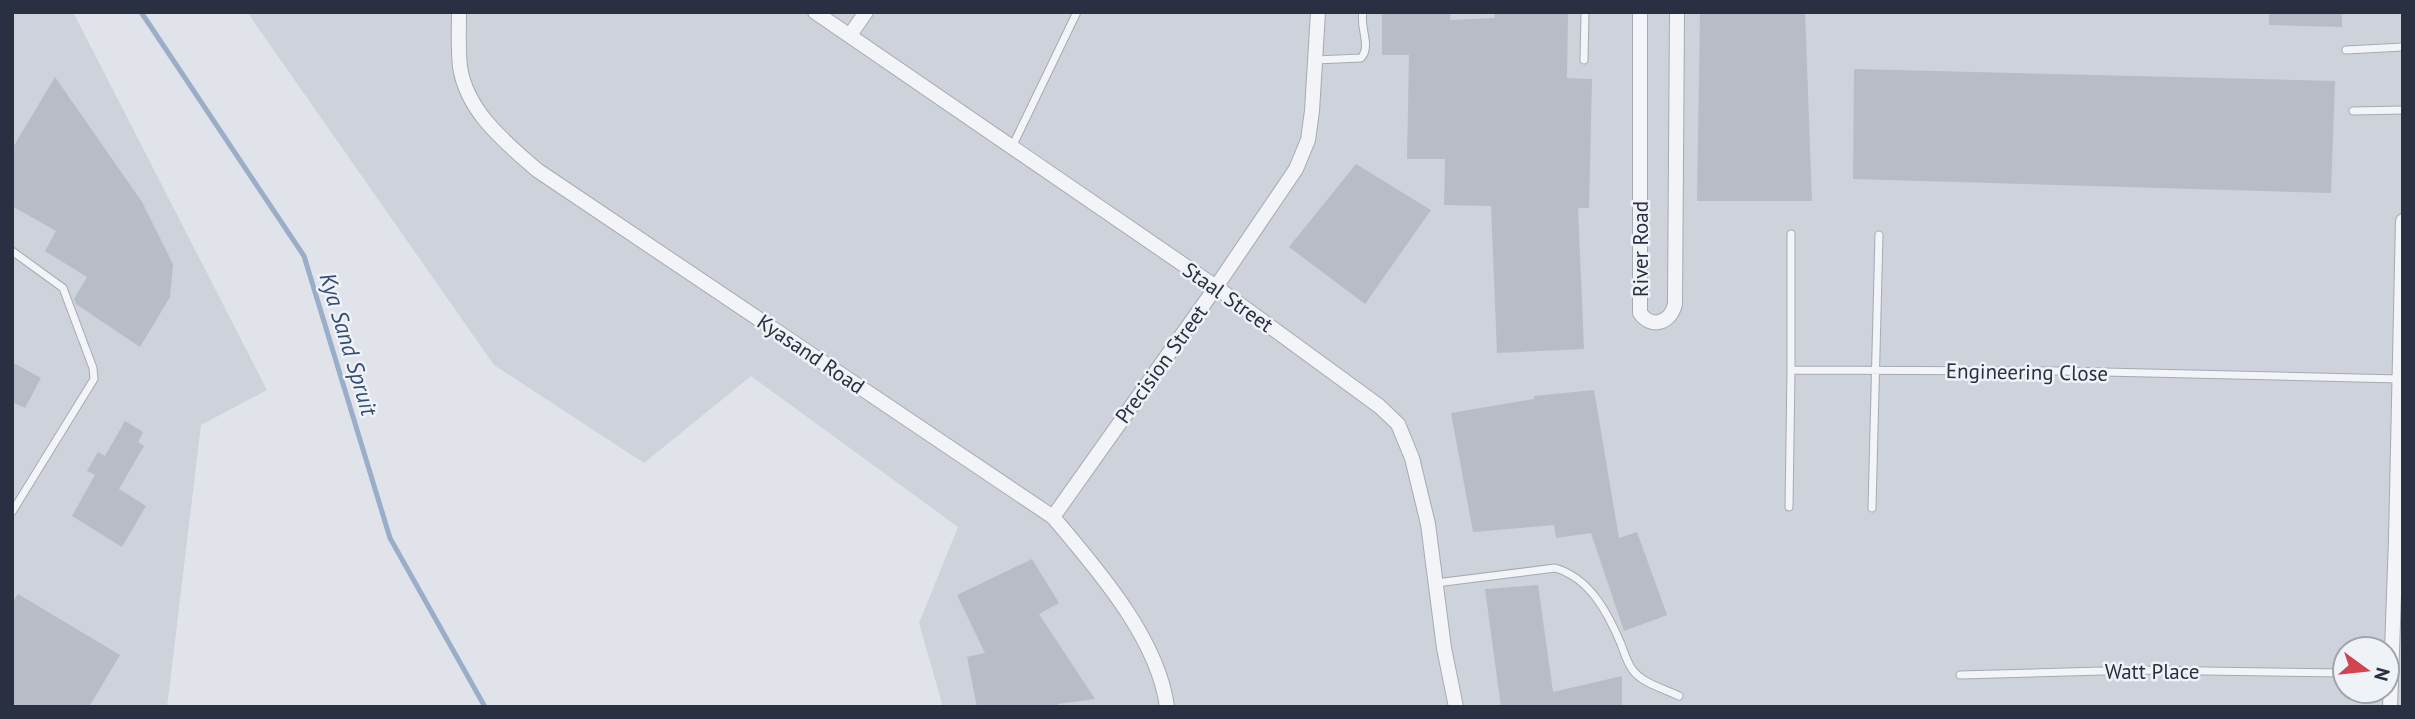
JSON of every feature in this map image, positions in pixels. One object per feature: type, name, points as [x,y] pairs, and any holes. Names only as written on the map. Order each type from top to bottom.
[{"type":"street","name":"Kyasand Road","points":[[459,12],[460,68],[469,95],[484,120],[504,142],[537,170],[1053,517],[1102,575],[1135,624],[1164,685],[1167,707]]},
{"type":"street","name":"Staal Street","points":[[815,12],[1216,288],[1379,406],[1398,425],[1412,458],[1424,510],[1456,707]]},
{"type":"street","points":[[850,35],[866,12]]},
{"type":"street","name":"Precision Street","points":[[1053,517],[1216,288],[1296,169],[1308,140],[1318,12]]},
{"type":"street","name":"River Road","points":[[1640,12],[1640,313],[1649,321],[1664,322],[1669,318],[1675,304],[1677,12]]},
{"type":"street","points":[[2395,635],[2400,540],[2403,221]]},
{"type":"lane","points":[[1012,147],[1077,12]]},
{"type":"lane","points":[[1315,61],[1361,58],[1365,54],[1361,22],[1363,12]]},
{"type":"lane","points":[[1584,60],[1585,12]]},
{"type":"lane","points":[[2346,50],[2403,47]]},
{"type":"lane","points":[[2353,111],[2403,110]]},
{"type":"lane","points":[[1789,507],[1791,234]]},
{"type":"lane","points":[[1872,508],[1879,235]]},
{"type":"lane","points":[[12,251],[63,288],[93,368],[93,379],[12,512]]},
{"type":"lane","name":"Engineering Close","points":[[1791,370],[2074,372],[2400,379]]},
{"type":"lane","points":[[1435,583],[1555,568],[1566,571],[1578,579],[1599,601],[1612,622],[1632,670],[1640,677],[1679,696]]},
{"type":"lane","name":"Watt Place","points":[[1960,675],[2138,670],[2331,673]]},
{"type":"shaded area","points":[[12,12],[73,12],[267,390],[201,425],[167,707],[12,707]]},
{"type":"shaded area","points":[[247,12],[2403,12],[2403,707],[943,707],[919,623],[958,527],[751,376],[644,463],[494,365]]},
{"type":"building","points":[[1382,12],[1451,12],[1450,20],[1495,18],[1494,12],[1568,12],[1567,78],[1592,79],[1589,208],[1578,208],[1584,349],[1497,353],[1491,206],[1444,205],[1445,159],[1407,159],[1409,55],[1382,55]]},
{"type":"building","points":[[1700,12],[1805,12],[1812,201],[1697,201]]},
{"type":"building","points":[[2269,12],[2342,12],[2342,27],[2269,25]]},
{"type":"building","points":[[1854,69],[2335,81],[2331,193],[1853,179]]},
{"type":"building","points":[[55,77],[142,202],[173,264],[170,297],[140,347],[76,304],[74,299],[87,277],[45,251],[56,231],[12,206],[12,149]]},
{"type":"building","points":[[1356,164],[1431,210],[1365,304],[1289,247]]},
{"type":"building","points":[[12,362],[41,378],[25,408],[12,402]]},
{"type":"building","points":[[1594,390],[1619,538],[1637,532],[1667,615],[1624,631],[1591,533],[1556,538],[1554,525],[1473,532],[1451,413],[1534,399],[1534,396]]},
{"type":"building","points":[[125,421],[143,432],[138,442],[144,446],[119,489],[146,506],[122,547],[72,516],[95,475],[87,471],[98,452],[105,456]]},
{"type":"building","points":[[1032,559],[1059,603],[1039,614],[1095,699],[1058,704],[1059,707],[977,707],[967,657],[985,653],[957,595]]},
{"type":"building","points":[[1538,585],[1553,692],[1622,676],[1622,707],[1501,707],[1485,589]]},
{"type":"building","points":[[18,594],[120,655],[89,707],[18,707],[12,704],[12,603]]},
{"type":"waterway","name":"Kya Sand Spruit","points":[[141,12],[304,256],[390,538],[485,707]]}]
